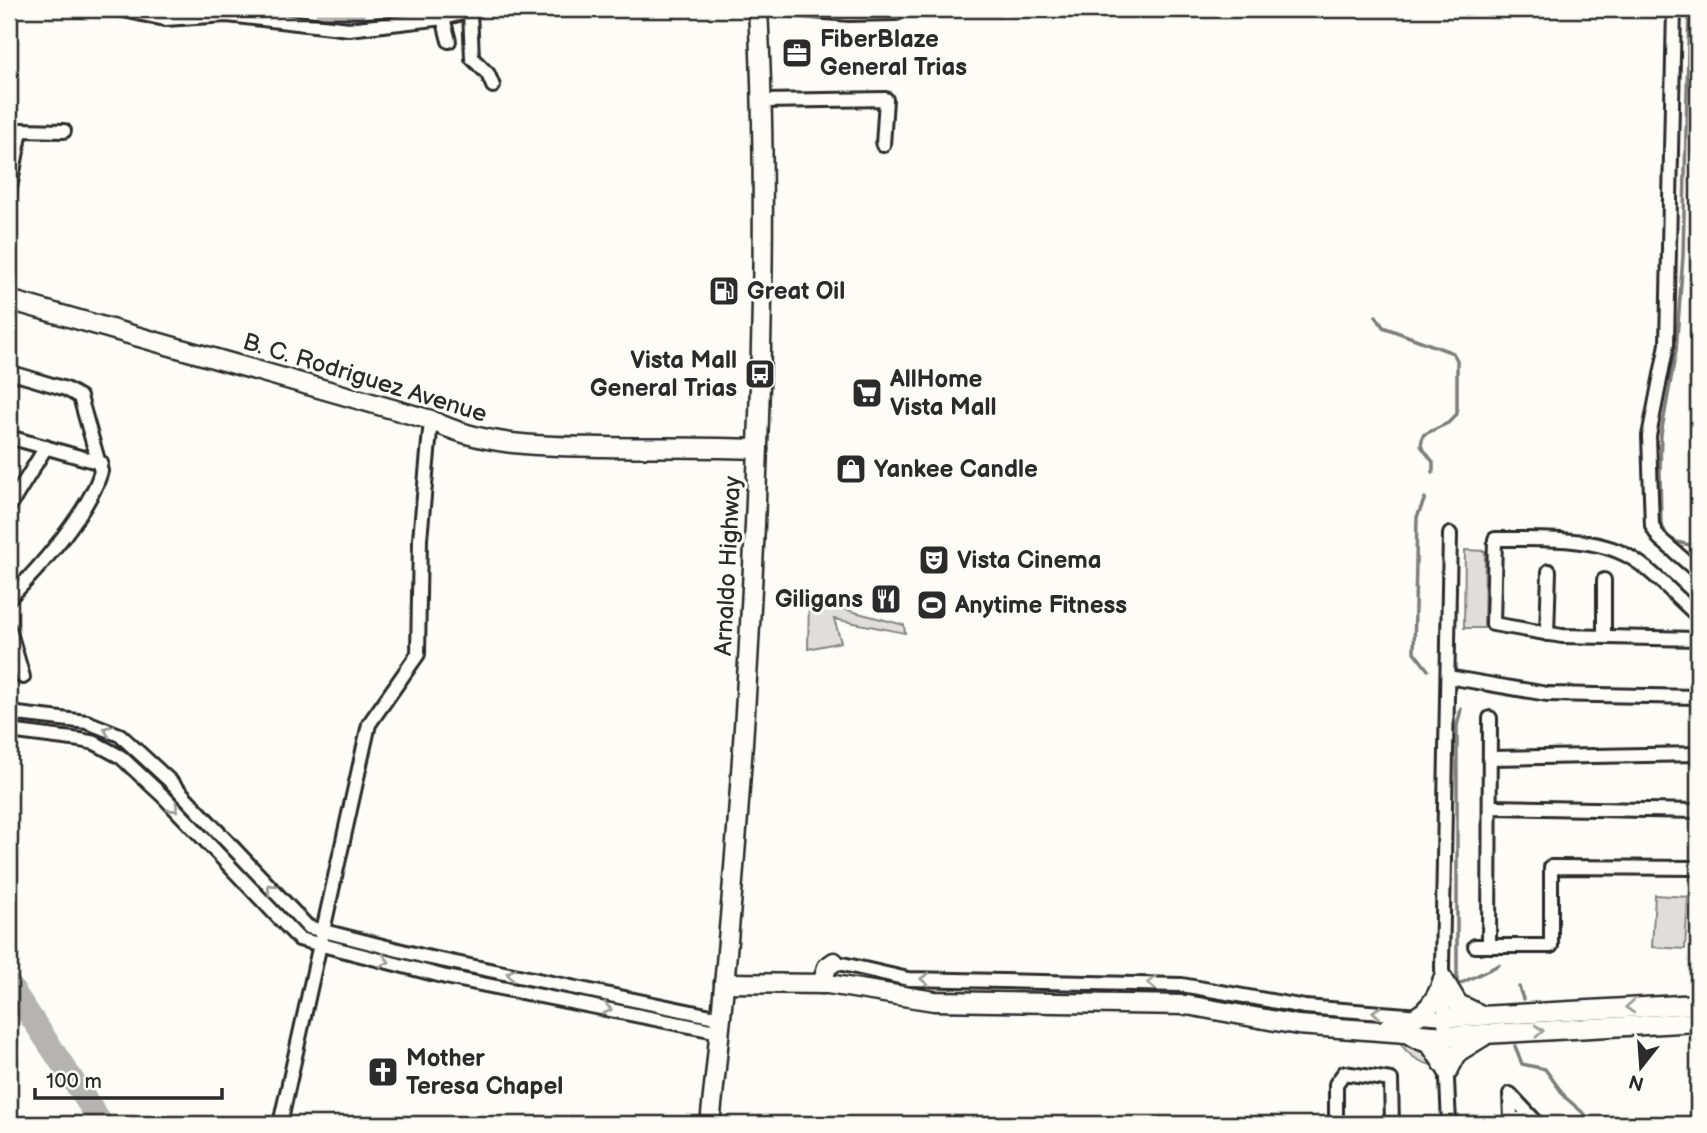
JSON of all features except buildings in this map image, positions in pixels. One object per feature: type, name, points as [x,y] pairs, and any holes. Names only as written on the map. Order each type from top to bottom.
[{"type":"street","points":[[119,9],[164,19],[227,15],[349,29],[443,18],[474,10],[472,58],[488,74],[494,86]]},
{"type":"street","name":"Arnaldo Highway","points":[[710,1124],[746,731],[758,449],[765,186],[758,9]]},
{"type":"street","points":[[789,9],[897,13]]},
{"type":"street","points":[[1674,9],[1667,344],[1649,436],[1652,526],[1659,538],[1698,572]]},
{"type":"street","points":[[443,18],[449,41]]},
{"type":"street","points":[[763,101],[886,99],[883,145]]},
{"type":"street","points":[[9,193],[21,130],[64,131]]},
{"type":"street","name":"B. C. Rodriguez Avenue","points":[[9,300],[430,420],[456,433],[492,441],[550,446],[758,449]]},
{"type":"street","points":[[9,372],[66,389],[80,397],[101,463],[100,477],[66,533],[33,574],[9,598]]},
{"type":"street","points":[[279,1124],[369,724],[418,654],[419,539],[430,420]]},
{"type":"street","points":[[9,437],[101,463]]},
{"type":"street","points":[[9,507],[46,447]]},
{"type":"street","points":[[1449,1124],[1443,979],[1450,534]]},
{"type":"street","points":[[1698,616],[1630,557],[1612,548],[1546,539],[1495,539],[1493,624],[1547,634],[1698,639]]},
{"type":"street","points":[[1547,634],[1549,570]]},
{"type":"street","points":[[1604,580],[1604,635]]},
{"type":"street","points":[[9,629],[23,677]]},
{"type":"street","points":[[1448,677],[1547,694],[1698,696]]},
{"type":"street","points":[[9,713],[87,722],[120,735],[171,782],[308,927],[721,1025]]},
{"type":"street","points":[[1489,946],[1490,718]]},
{"type":"street","points":[[9,731],[95,743],[121,757],[164,797],[299,939],[446,976],[721,1025]]},
{"type":"street","points":[[1490,758],[1698,754]]},
{"type":"street","points":[[1490,807],[1698,811]]},
{"type":"street","points":[[1475,946],[1551,946],[1551,867],[1698,867]]},
{"type":"street","points":[[822,984],[827,967],[834,962],[908,979],[1173,984],[1306,1007],[1418,1016],[1446,1027],[1491,1033],[1698,1022]]},
{"type":"street","points":[[1369,1030],[1389,1028],[1418,1016],[1436,1000],[1443,979]]},
{"type":"street","points":[[1443,979],[1458,1004],[1482,1016]]},
{"type":"street","points":[[724,983],[822,984],[934,1001],[1187,1004],[1279,1023],[1399,1032],[1446,1027],[1482,1016],[1698,1003]]},
{"type":"street","points":[[1399,1032],[1430,1044],[1448,1071]]},
{"type":"street","points":[[1448,1071],[1458,1052],[1491,1033]]},
{"type":"street","points":[[1336,1124],[1336,1084],[1344,1073],[1391,1080],[1392,1124]]},
{"type":"shaded area","points":[[1465,550],[1485,551],[1484,628],[1464,628]]},
{"type":"shaded area","points":[[809,600],[904,625],[905,633],[834,619],[841,642],[808,649]]},
{"type":"shaded area","points":[[1655,895],[1688,897],[1685,949],[1652,947]]},
{"type":"shaded area","points":[[1397,1038],[1426,1050],[1437,1066],[1414,1057]]},
{"type":"waterway","points":[[326,9],[355,9]]},
{"type":"waterway","points":[[1689,9],[1683,256],[1676,351],[1661,434],[1660,472],[1661,524],[1668,537],[1698,547]]},
{"type":"waterway","points":[[1376,316],[1383,327],[1453,353],[1457,360],[1457,414],[1448,423],[1423,435],[1421,446],[1433,462],[1433,473]]},
{"type":"waterway","points":[[1425,498],[1417,517],[1414,652],[1428,670]]},
{"type":"waterway","points":[[1461,709],[1457,726],[1457,985],[1499,965]]},
{"type":"waterway","points":[[9,984],[102,1124]]},
{"type":"waterway","points":[[1519,987],[1523,999]]},
{"type":"waterway","points":[[1515,1046],[1522,1064],[1545,1069],[1566,1098],[1589,1118],[1591,1124]]},
{"type":"place","name":"FiberBlaze General Trias","points":[[797,53]]},
{"type":"place","name":"Great Oil","points":[[724,291]]},
{"type":"place","name":"Vista Mall General Trias","points":[[760,374]]},
{"type":"place","name":"AllHome Vista Mall","points":[[867,393]]},
{"type":"place","name":"Yankee Candle","points":[[851,469]]},
{"type":"place","name":"Vista Cinema","points":[[934,560]]},
{"type":"place","name":"Giligans","points":[[886,599]]},
{"type":"place","name":"Anytime Fitness","points":[[932,605]]},
{"type":"place","name":"Mother Teresa Chapel","points":[[383,1072]]}]
